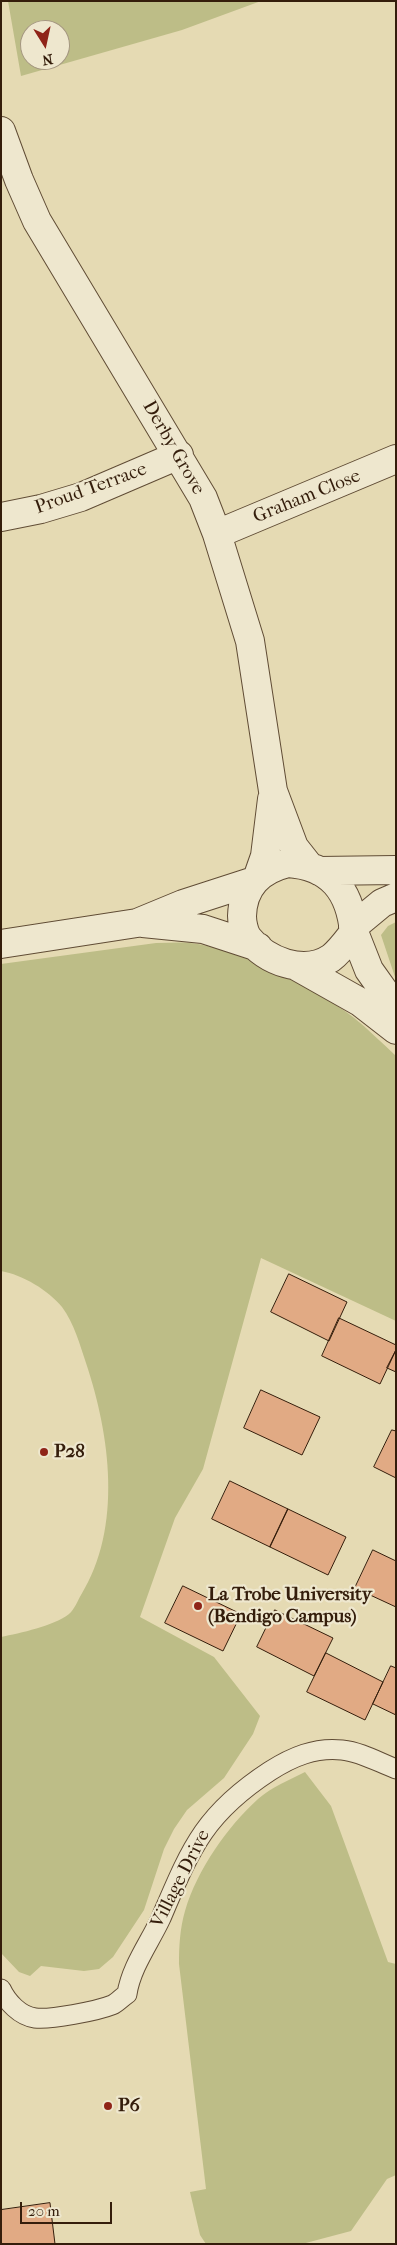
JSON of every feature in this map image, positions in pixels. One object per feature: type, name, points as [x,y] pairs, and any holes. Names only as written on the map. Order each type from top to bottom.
[{"type":"street","name":"Derby Grove","points":[[1,132],[19,180],[38,221],[203,498],[217,534],[250,642],[273,790],[294,847],[314,868]]},
{"type":"street","name":"Proud Terrace","points":[[1,516],[41,510],[81,497],[179,455]]},
{"type":"street","name":"Graham Close","points":[[217,534],[396,459]]},
{"type":"street","name":"Derby Grove","points":[[256,878],[265,856],[273,790]]},
{"type":"street","points":[[1,944],[137,922],[256,878],[272,867],[288,863],[314,868],[396,870]]},
{"type":"street","points":[[314,868],[333,880],[345,895],[353,929],[369,970],[396,1008]]},
{"type":"street","points":[[256,878],[248,889],[242,904],[242,920],[246,937],[281,962],[298,966],[314,965],[330,959],[343,947],[353,929],[382,903],[396,897]]},
{"type":"street","points":[[137,922],[203,929],[258,947]]},
{"type":"street","points":[[298,966],[360,1002],[396,1030]]},
{"type":"lane","name":"Village Drive","points":[[1,1988],[6,1998],[20,2012],[34,2018],[51,2018],[112,2005],[128,1994],[129,1980],[156,1928],[186,1860],[204,1829],[227,1803],[249,1785],[280,1765],[295,1756],[308,1753],[332,1750],[354,1752],[396,1769]]},
{"type":"green space","points":[[8,1],[261,1],[182,30],[70,62],[70,20],[20,20],[20,70],[42,70],[21,76]]},
{"type":"green space","points":[[396,922],[396,980],[381,935],[388,926]]},
{"type":"green space","points":[[156,943],[186,943],[209,946],[231,952],[275,971],[337,1005],[359,1022],[396,1056],[396,1321],[261,1258],[203,1469],[175,1518],[140,1617],[214,1657],[260,1716],[253,1734],[224,1778],[187,1810],[174,1829],[164,1849],[144,1910],[113,1957],[99,1969],[84,1971],[41,1966],[30,1976],[19,1972],[1,1953],[1,1637],[55,1622],[73,1610],[94,1568],[103,1540],[107,1511],[108,1480],[101,1420],[79,1342],[70,1320],[62,1307],[42,1289],[18,1276],[1,1271],[1,964]]},
{"type":"green space","points":[[305,1772],[331,1806],[388,1962],[396,1964],[396,2175],[387,2179],[351,2231],[302,2244],[206,2244],[200,2235],[190,2192],[206,2189],[179,1964],[183,1917],[197,1880],[224,1836],[246,1810],[263,1795]]},
{"type":"building","points":[[289,1274],[347,1302],[329,1341],[271,1312]]},
{"type":"building","points":[[339,1318],[396,1345],[396,1350],[380,1384],[322,1356]]},
{"type":"building","points":[[396,1350],[396,1372],[387,1368]]},
{"type":"building","points":[[261,1390],[320,1417],[302,1455],[244,1428]]},
{"type":"building","points":[[392,1430],[396,1431],[396,1478],[374,1467]]},
{"type":"building","points":[[230,1481],[288,1509],[270,1547],[212,1519]]},
{"type":"building","points":[[288,1509],[346,1537],[328,1575],[270,1547]]},
{"type":"building","points":[[373,1550],[396,1561],[396,1607],[355,1588]]},
{"type":"building","points":[[183,1586],[241,1614],[223,1651],[165,1623]]},
{"type":"building","points":[[275,1610],[333,1638],[314,1676],[257,1647]]},
{"type":"building","points":[[326,1653],[383,1682],[365,1720],[307,1692]]},
{"type":"building","points":[[391,1666],[396,1668],[396,1715],[373,1704]]},
{"type":"building","points":[[50,2203],[55,2244],[1,2244],[1,2210]]},
{"type":"place","name":"P28","points":[[44,1452]]},
{"type":"place","name":"La Trobe University (Bendigo Campus)","points":[[198,1606]]},
{"type":"place","name":"P6","points":[[108,2106]]}]
